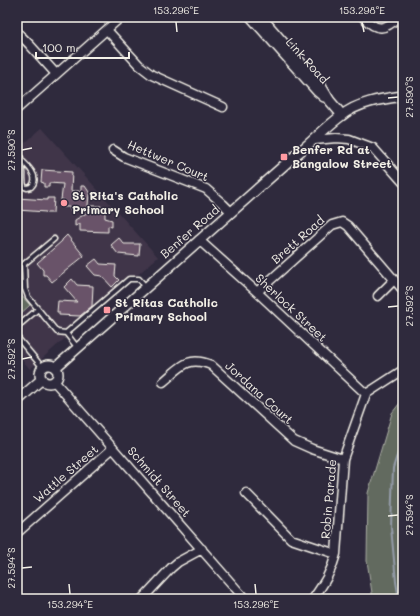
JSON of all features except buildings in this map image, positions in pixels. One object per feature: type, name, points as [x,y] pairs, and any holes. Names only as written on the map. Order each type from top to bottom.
[{"type":"street","points":[[17,109],[122,17]]},
{"type":"street","name":"Link Road","points":[[251,17],[317,91],[330,101]]},
{"type":"street","name":"Link Road","points":[[261,17],[321,86],[330,101],[342,115]]},
{"type":"street","points":[[363,17],[369,24],[376,28],[391,24],[400,17]]},
{"type":"street","points":[[107,30],[139,65],[152,75],[223,107]]},
{"type":"street","points":[[17,32],[56,74]]},
{"type":"street","points":[[342,115],[359,106],[380,99],[403,96]]},
{"type":"street","name":"Benfer Road","points":[[55,368],[77,347],[342,115]]},
{"type":"street","points":[[315,140],[336,138],[349,139],[373,148],[403,182]]},
{"type":"street","name":"Hettwer Court","points":[[113,150],[124,157],[206,189],[231,212]]},
{"type":"street","name":"Brett Road","points":[[257,292],[332,225],[342,222],[348,226],[403,290]]},
{"type":"street","name":"Sherlock Street","points":[[199,240],[366,394]]},
{"type":"street","points":[[378,296],[394,280]]},
{"type":"street","name":"Jordana Court","points":[[163,382],[191,361],[202,361],[211,365],[294,440],[312,449],[343,459]]},
{"type":"street","points":[[48,366],[55,368],[58,374],[57,378],[54,381],[47,383],[42,379],[41,373],[43,368],[48,366]]},
{"type":"street","points":[[366,394],[403,370]]},
{"type":"street","points":[[17,401],[42,379]]},
{"type":"street","name":"Schmidt Street","points":[[54,381],[245,599]]},
{"type":"street","name":"Robin Parade","points":[[313,599],[332,569],[336,554],[343,459],[366,394]]},
{"type":"street","name":"Wattle Street","points":[[17,533],[113,448]]},
{"type":"street","points":[[246,494],[291,539],[336,554]]},
{"type":"street","points":[[142,599],[178,562],[202,549]]},
{"type":"lane","points":[[18,157],[24,168],[24,186]]},
{"type":"lane","points":[[17,184],[31,188],[34,184],[34,179],[28,166],[18,157]]},
{"type":"lane","points":[[17,181],[23,177]]},
{"type":"lane","points":[[54,239],[24,264],[25,289],[28,297],[57,332],[66,333],[77,347]]},
{"type":"lane","points":[[66,333],[129,279],[139,279],[146,287]]},
{"type":"lane","points":[[17,327],[38,309]]},
{"type":"lane","points":[[17,337],[43,368]]},
{"type":"shaded area","name":"St Rita's Catholic Primary School","points":[[42,128],[158,257],[30,369],[17,354],[17,150]]},
{"type":"green space","points":[[17,291],[30,305],[17,317]]},
{"type":"green space","points":[[403,399],[403,599],[373,599],[367,561],[368,493],[392,413]]},
{"type":"waterway","points":[[399,599],[391,527],[393,468],[403,437]]},
{"type":"place","name":"Benfer Rd at Bangalow Street","points":[[284,157]]},
{"type":"place","name":"St Rita's Catholic Primary School","points":[[64,203]]},
{"type":"place","name":"St Ritas Catholic Primary School","points":[[107,310]]}]
